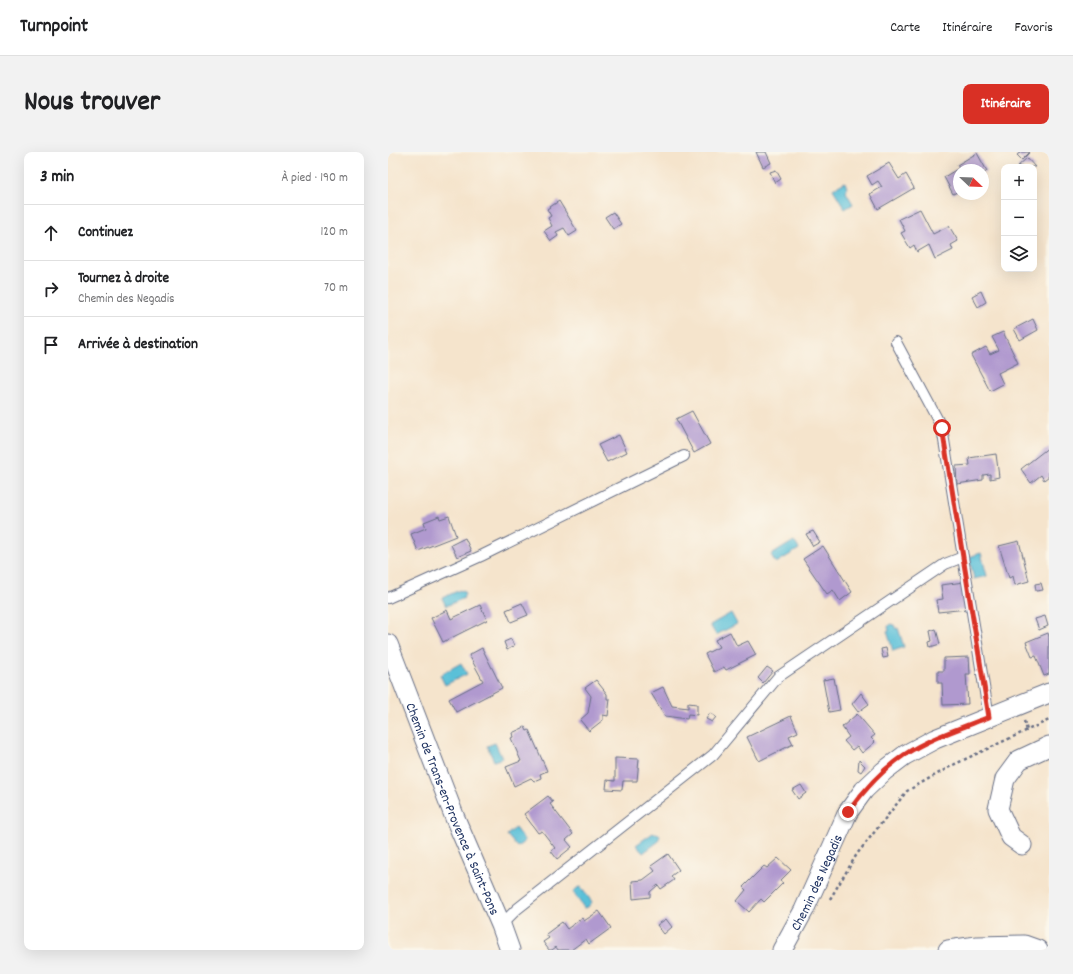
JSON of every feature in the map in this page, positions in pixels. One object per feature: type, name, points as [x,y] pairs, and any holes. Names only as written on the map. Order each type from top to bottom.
[{"type":"street","name":"Chemin de Trans-en-Provence à Saint-Pons","points":[[388,644],[455,818],[502,924],[510,950]]},
{"type":"street","name":"Chemin des Negadis","points":[[782,950],[804,910],[848,812],[864,790],[884,771],[905,755],[935,739],[1049,693]]},
{"type":"street","points":[[1022,845],[1011,837],[998,809],[1005,779],[1019,760],[1049,746]]},
{"type":"street","points":[[948,950],[977,946],[1024,945],[1038,950]]},
{"type":"lane","points":[[896,342],[942,428],[989,717]]},
{"type":"lane","points":[[388,598],[481,556],[684,456]]},
{"type":"lane","points":[[502,924],[517,909],[713,755],[778,677],[945,564],[963,556]]},
{"type":"path","points":[[827,903],[857,854],[907,791],[955,764],[1049,720]]},
{"type":"water","points":[[845,182],[847,188],[846,192],[853,204],[845,209],[833,189]]},
{"type":"water","points":[[794,541],[799,549],[776,563],[771,555]]},
{"type":"water","points":[[981,553],[987,576],[974,579],[969,557]]},
{"type":"water","points":[[463,590],[465,595],[463,596],[464,598],[446,606],[442,598]]},
{"type":"water","points":[[731,613],[737,624],[716,635],[710,625]]},
{"type":"water","points":[[890,624],[894,625],[896,629],[898,628],[904,647],[893,651],[887,631],[889,631],[888,627]]},
{"type":"water","points":[[461,663],[467,674],[445,685],[440,675]]},
{"type":"water","points":[[495,743],[502,758],[494,761],[487,746]]},
{"type":"water","points":[[515,828],[525,841],[517,847],[507,835]]},
{"type":"water","points":[[653,833],[659,834],[659,841],[643,853],[636,845]]},
{"type":"water","points":[[581,887],[592,902],[588,907],[584,908],[573,892],[577,888]]},
{"type":"building","points":[[756,152],[766,152],[771,163],[763,167]]},
{"type":"building","points":[[1021,152],[1030,152],[1022,160],[1017,155]]},
{"type":"building","points":[[977,153],[983,164],[959,164]]},
{"type":"building","points":[[1027,158],[1032,164],[1020,164]]},
{"type":"building","points":[[889,163],[899,179],[906,174],[914,188],[878,209],[870,194],[882,187],[878,181],[872,185],[867,176]]},
{"type":"building","points":[[776,170],[781,179],[775,183],[770,172]]},
{"type":"building","points":[[953,172],[953,194],[944,177]]},
{"type":"building","points":[[559,201],[577,231],[569,236],[564,228],[556,232],[558,236],[551,241],[544,231],[552,226],[548,218],[551,216],[547,209]]},
{"type":"building","points":[[920,209],[933,234],[949,226],[958,241],[951,245],[953,250],[935,259],[929,245],[917,252],[914,245],[910,248],[901,233],[905,231],[899,219]]},
{"type":"building","points":[[613,212],[621,224],[613,229],[605,217]]},
{"type":"building","points":[[981,291],[986,302],[978,307],[972,296]]},
{"type":"building","points":[[1033,319],[1038,330],[1020,340],[1014,329]]},
{"type":"building","points":[[1003,332],[1018,363],[998,373],[1003,384],[990,391],[971,355],[986,347],[990,354],[999,350],[992,337]]},
{"type":"building","points":[[692,411],[710,444],[694,453],[676,419]]},
{"type":"building","points":[[619,435],[627,452],[607,462],[598,445]]},
{"type":"building","points":[[1049,447],[1049,476],[1044,480],[1041,475],[1031,483],[1021,469]]},
{"type":"building","points":[[996,454],[999,477],[990,479],[990,474],[983,475],[983,480],[957,484],[956,466],[970,465],[969,458]]},
{"type":"building","points":[[439,516],[440,519],[449,516],[456,536],[418,551],[411,534],[426,528],[424,522]]},
{"type":"building","points":[[813,531],[820,542],[813,546],[806,534]]},
{"type":"building","points":[[465,538],[471,551],[457,557],[451,545]]},
{"type":"building","points":[[1019,541],[1029,581],[1015,585],[1013,576],[1009,578],[999,546]]},
{"type":"building","points":[[823,546],[852,592],[840,601],[833,590],[827,594],[803,559]]},
{"type":"building","points":[[964,582],[967,609],[938,612],[936,600],[943,599],[941,585]]},
{"type":"building","points":[[1041,583],[1043,590],[1036,591],[1035,584]]},
{"type":"building","points":[[522,603],[528,615],[511,622],[506,610]]},
{"type":"building","points":[[480,605],[487,620],[443,642],[431,618],[447,610],[451,619]]},
{"type":"building","points":[[1045,616],[1048,626],[1039,630],[1035,619]]},
{"type":"building","points":[[936,629],[940,644],[930,647],[929,642],[932,641],[930,631]]},
{"type":"building","points":[[730,632],[737,646],[748,641],[756,655],[726,670],[724,667],[714,672],[705,654],[719,647],[715,640]]},
{"type":"building","points":[[1048,633],[1049,674],[1044,676],[1036,656],[1032,657],[1026,642]]},
{"type":"building","points":[[511,639],[514,646],[507,650],[504,642]]},
{"type":"building","points":[[482,648],[502,688],[456,712],[449,699],[483,681],[469,655]]},
{"type":"building","points":[[886,648],[888,657],[883,658],[881,649]]},
{"type":"building","points":[[969,657],[970,674],[966,674],[968,704],[943,705],[942,683],[938,683],[938,671],[944,671],[944,658]]},
{"type":"building","points":[[767,667],[773,671],[763,683],[758,678]]},
{"type":"building","points":[[834,678],[840,710],[829,712],[823,680]]},
{"type":"building","points":[[596,680],[607,694],[607,699],[610,699],[608,716],[603,715],[603,720],[589,731],[580,720],[588,713],[591,696],[585,688]]},
{"type":"building","points":[[663,687],[672,706],[688,708],[688,703],[697,704],[697,715],[688,714],[687,719],[665,716],[651,693]]},
{"type":"building","points":[[861,693],[869,704],[858,712],[852,704]]},
{"type":"building","points":[[710,713],[716,717],[712,722],[706,719]]},
{"type":"building","points":[[857,714],[875,735],[871,738],[875,742],[862,753],[857,746],[852,750],[844,741],[849,737],[842,727]]},
{"type":"building","points":[[791,716],[798,732],[789,736],[793,744],[759,761],[747,737]]},
{"type":"building","points":[[525,727],[527,731],[529,730],[547,771],[540,774],[541,778],[534,781],[531,778],[514,786],[506,767],[521,761],[511,738],[513,737],[512,733]]},
{"type":"building","points":[[615,758],[639,759],[637,781],[623,781],[622,790],[606,789],[607,780],[615,781]]},
{"type":"building","points":[[859,760],[865,766],[861,772],[858,770]]},
{"type":"building","points":[[801,785],[806,793],[798,799],[792,790]]},
{"type":"building","points":[[548,796],[553,802],[550,804],[573,834],[566,840],[572,847],[557,859],[551,851],[555,848],[542,831],[538,833],[524,814]]},
{"type":"building","points":[[668,854],[679,870],[671,876],[674,880],[661,889],[658,885],[650,892],[650,897],[633,899],[632,881],[643,880],[655,871],[651,866]]},
{"type":"building","points":[[778,858],[791,870],[780,881],[783,883],[764,902],[761,899],[749,912],[737,901],[746,890],[743,887],[764,866],[767,868]]},
{"type":"building","points":[[599,911],[611,928],[589,944],[586,939],[571,950],[558,950],[556,947],[549,950],[543,942],[549,938],[546,934],[562,922],[567,929],[582,918],[584,921]]},
{"type":"building","points":[[666,919],[672,927],[664,934],[657,925]]},
{"type":"route","points":[[848,812],[864,790],[884,771],[905,755],[935,739],[989,717],[942,428]]}]
